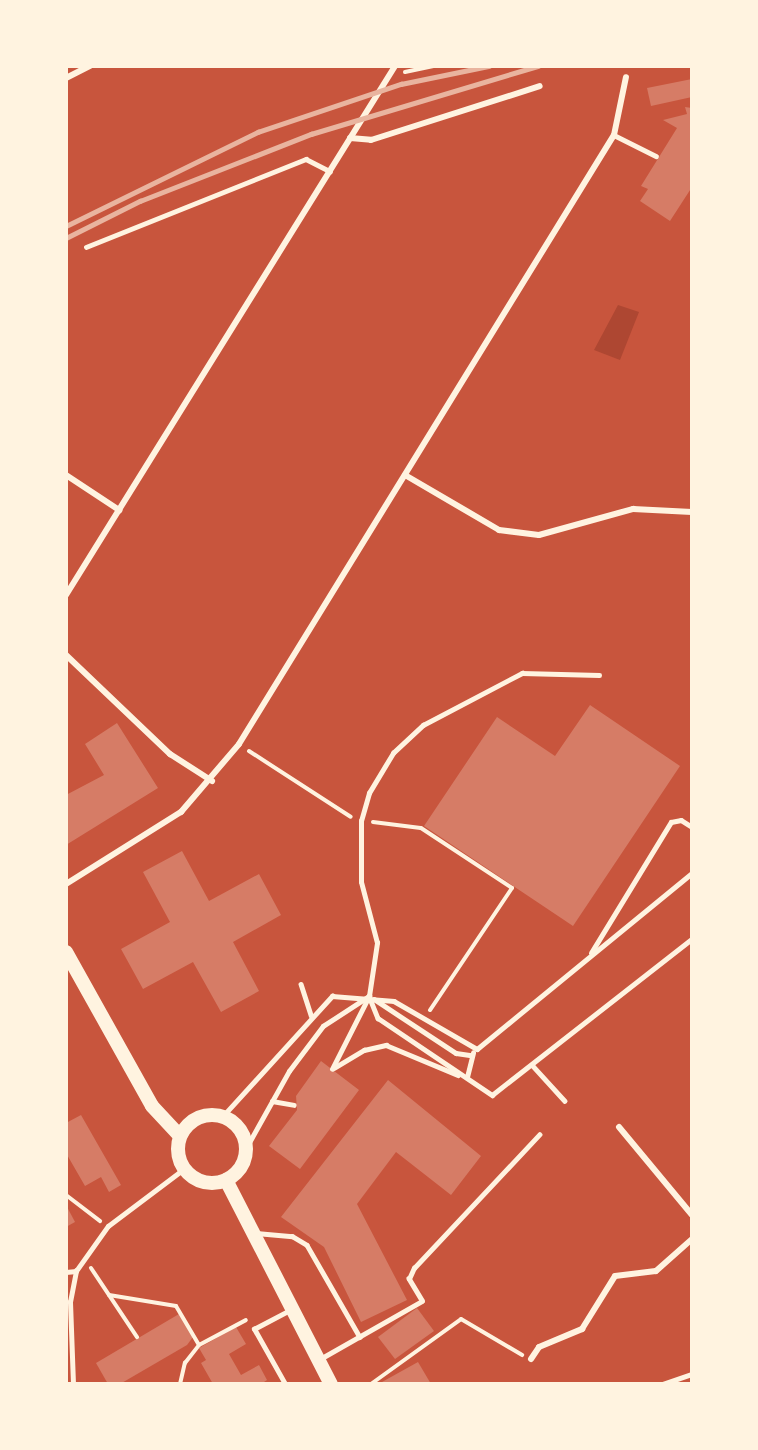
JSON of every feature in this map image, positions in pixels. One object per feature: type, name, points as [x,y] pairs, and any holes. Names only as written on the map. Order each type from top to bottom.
[{"type":"main road","points":[[66,952],[152,1106],[180,1136]]},
{"type":"main road","points":[[222,1117],[242,1133],[246,1148],[237,1172],[226,1180],[203,1182],[184,1169],[178,1154],[180,1136],[196,1119],[222,1117]]},
{"type":"main road","points":[[226,1180],[290,1310],[330,1384]]},
{"type":"street","points":[[66,78],[90,66]]},
{"type":"street","points":[[66,595],[395,66]]},
{"type":"street","points":[[66,884],[142,841],[212,781],[238,744],[614,135],[626,76]]},
{"type":"street","points":[[350,138],[371,140],[540,86]]},
{"type":"street","points":[[66,475],[119,510]]},
{"type":"street","points":[[405,475],[499,530],[539,535],[633,509],[692,512]]},
{"type":"street","points":[[66,655],[170,754],[212,781]]},
{"type":"street","points":[[620,1126],[692,1215]]},
{"type":"street","points":[[531,1359],[539,1347],[582,1329],[615,1276],[656,1271],[692,1239]]},
{"type":"lane","points":[[614,135],[656,156]]},
{"type":"lane","points":[[86,247],[306,159],[330,171]]},
{"type":"lane","points":[[464,1076],[386,1045],[364,1050],[332,1069],[369,996],[377,943],[361,882],[361,820],[387,763],[423,725],[522,673],[599,675]]},
{"type":"lane","points":[[588,958],[670,822],[681,820],[692,827]]},
{"type":"lane","points":[[464,1076],[471,1055],[477,1049],[692,873]]},
{"type":"lane","points":[[369,996],[378,1018],[492,1095],[533,1066],[692,939]]},
{"type":"lane","points":[[301,984],[311,1015]]},
{"type":"lane","points":[[222,1117],[311,1015],[332,996],[369,996],[394,1001],[423,1021],[477,1049]]},
{"type":"lane","points":[[369,996],[456,1053],[471,1055]]},
{"type":"lane","points":[[246,1148],[272,1101],[323,1026],[369,996]]},
{"type":"lane","points":[[533,1066],[565,1101]]},
{"type":"lane","points":[[272,1101],[294,1105]]},
{"type":"lane","points":[[318,1361],[422,1301],[410,1279],[414,1268],[538,1135]]},
{"type":"lane","points":[[73,1384],[70,1302],[76,1271],[108,1226],[184,1169]]},
{"type":"lane","points":[[251,1233],[292,1236],[307,1245],[360,1337]]},
{"type":"lane","points":[[66,1272],[76,1271]]},
{"type":"lane","points":[[285,1384],[254,1329],[290,1310]]},
{"type":"lane","points":[[663,1384],[692,1374]]},
{"type":"path","points":[[389,76],[433,66]]},
{"type":"path","points":[[238,744],[336,811],[361,820],[421,828],[512,888],[423,1021]]},
{"type":"path","points":[[66,1196],[108,1226]]},
{"type":"path","points":[[84,1257],[137,1337]]},
{"type":"path","points":[[109,1295],[176,1306],[199,1346]]},
{"type":"path","points":[[180,1384],[185,1363],[199,1346],[251,1319]]},
{"type":"path","points":[[371,1384],[461,1319],[531,1359]]},
{"type":"shaded area","points":[[618,305],[639,312],[620,360],[594,350]]},
{"type":"building","points":[[692,79],[692,97],[651,106],[647,88]]},
{"type":"building","points":[[685,107],[692,108],[692,187],[670,221],[640,201],[648,189],[641,186],[677,128],[663,120],[687,114]]},
{"type":"building","points":[[590,705],[680,766],[573,926],[424,826],[497,717],[555,756]]},
{"type":"building","points":[[117,723],[158,788],[66,845],[66,795],[104,775],[85,744]]},
{"type":"building","points":[[182,851],[209,901],[259,874],[281,915],[233,942],[259,991],[221,1012],[193,962],[143,989],[121,949],[170,922],[143,872]]},
{"type":"building","points":[[321,1061],[359,1090],[300,1169],[269,1146],[297,1110],[296,1096]]},
{"type":"building","points":[[388,1080],[481,1156],[451,1195],[396,1152],[357,1204],[407,1300],[361,1322],[324,1247],[281,1217]]},
{"type":"building","points":[[81,1115],[121,1185],[109,1192],[101,1177],[85,1186],[66,1153],[66,1123]]},
{"type":"building","points":[[66,1205],[75,1222],[66,1227]]},
{"type":"building","points":[[417,1308],[434,1331],[395,1359],[378,1337]]},
{"type":"building","points":[[179,1314],[193,1337],[187,1345],[120,1384],[108,1384],[96,1363]]},
{"type":"building","points":[[236,1327],[246,1344],[229,1354],[241,1375],[259,1365],[267,1380],[261,1384],[213,1384],[201,1363],[206,1360],[199,1348]]},
{"type":"building","points":[[418,1362],[431,1384],[383,1384],[382,1382]]},
{"type":"railway","points":[[66,226],[258,132],[401,84],[489,66]]},
{"type":"railway","points":[[66,238],[140,201],[311,134],[538,66]]}]
